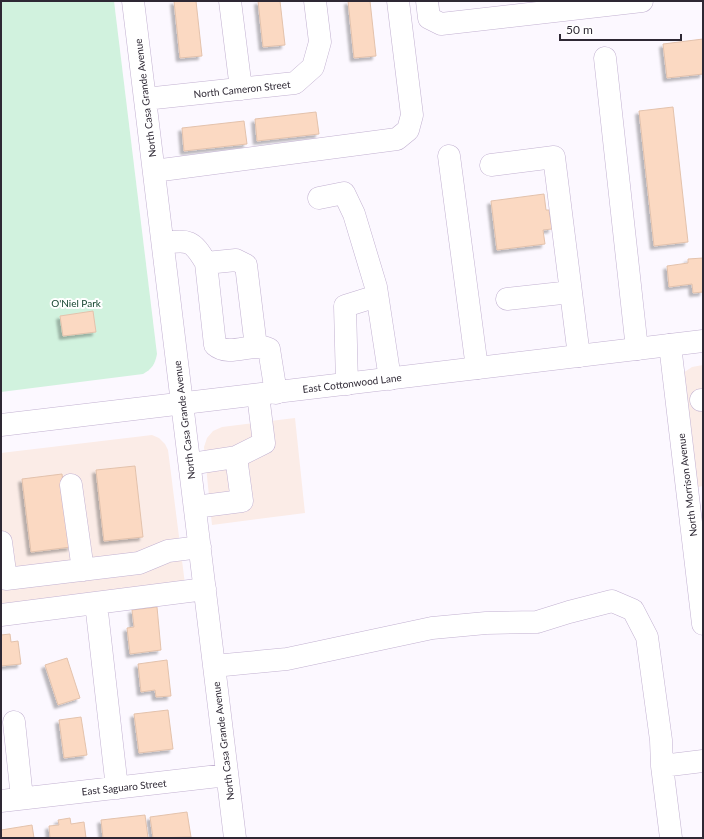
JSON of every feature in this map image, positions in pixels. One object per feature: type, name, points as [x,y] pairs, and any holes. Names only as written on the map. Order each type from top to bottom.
[{"type":"street","name":"North Casa Grande Avenue","points":[[133,1],[235,838]]},
{"type":"street","points":[[230,1],[241,89]]},
{"type":"street","name":"North Cameron Street","points":[[145,99],[295,83],[313,67],[320,42],[315,1]]},
{"type":"street","points":[[154,171],[397,139],[408,130],[412,115],[398,1]]},
{"type":"street","points":[[427,1],[429,18],[441,24],[566,5],[642,1]]},
{"type":"street","points":[[605,58],[637,349]]},
{"type":"street","points":[[449,156],[477,368]]},
{"type":"street","points":[[492,165],[554,157],[579,356]]},
{"type":"street","points":[[319,198],[344,193],[354,214],[378,296],[390,379]]},
{"type":"street","points":[[163,243],[185,241],[194,246],[206,263],[215,345],[219,349],[227,350],[256,347],[265,347],[269,349],[264,443],[236,457],[190,464]]},
{"type":"street","points":[[206,263],[236,260],[246,265],[256,347]]},
{"type":"street","points":[[507,299],[571,292]]},
{"type":"street","points":[[347,384],[345,306],[378,296]]},
{"type":"street","name":"East Cottonwood Lane","points":[[1,425],[703,341]]},
{"type":"street","name":"North Morrison Avenue","points":[[670,345],[694,476],[703,624]]},
{"type":"street","points":[[195,507],[242,501],[236,457]]},
{"type":"street","points":[[71,485],[83,570]]},
{"type":"street","points":[[1,542],[6,579],[139,563],[168,552],[200,547]]},
{"type":"street","points":[[1,614],[205,589]]},
{"type":"street","points":[[214,666],[287,659],[432,628],[486,622],[537,622],[612,601],[633,610],[647,637],[672,838]]},
{"type":"street","points":[[96,603],[117,788]]},
{"type":"street","name":"East Saguaro Street","points":[[14,722],[11,800],[227,776]]},
{"type":"street","points":[[662,766],[703,761]]},
{"type":"shaded area","points":[[703,365],[703,486],[693,488],[683,373],[692,367]]},
{"type":"shaded area","points":[[295,418],[305,513],[212,525],[204,447],[207,438],[213,431],[222,427]]},
{"type":"shaded area","points":[[152,435],[159,438],[168,450],[185,584],[1,606],[1,453]]},
{"type":"green space","name":"O'Niel Park","points":[[1,1],[114,1],[157,354],[153,366],[143,374],[1,392]]},
{"type":"building","points":[[174,1],[196,1],[202,56],[180,58]]},
{"type":"building","points":[[258,1],[280,1],[285,45],[263,47]]},
{"type":"building","points":[[348,1],[370,1],[376,56],[354,58]]},
{"type":"building","points":[[703,39],[703,74],[667,78],[663,44]]},
{"type":"building","points":[[673,107],[688,242],[654,246],[639,111]]},
{"type":"building","points":[[316,112],[319,134],[257,141],[255,119]]},
{"type":"building","points":[[244,121],[247,144],[184,151],[182,128]]},
{"type":"building","points":[[544,194],[546,210],[549,210],[552,229],[543,230],[545,244],[497,250],[491,201]]},
{"type":"building","points":[[703,258],[703,292],[693,293],[692,284],[669,287],[667,266],[688,263],[688,259]]},
{"type":"building","points":[[93,311],[96,332],[63,336],[60,316]]},
{"type":"building","points":[[135,466],[143,537],[104,541],[96,470]]},
{"type":"building","points":[[62,474],[71,547],[31,552],[22,479]]},
{"type":"building","points":[[157,607],[161,650],[130,654],[127,628],[134,627],[132,610]]},
{"type":"building","points":[[10,634],[11,642],[18,641],[21,664],[1,666],[1,635]]},
{"type":"building","points":[[67,658],[80,698],[58,705],[45,665]]},
{"type":"building","points":[[167,660],[171,696],[156,697],[155,690],[141,692],[138,664]]},
{"type":"building","points":[[168,710],[173,749],[139,753],[134,714]]},
{"type":"building","points":[[81,717],[87,755],[64,758],[59,720]]},
{"type":"building","points":[[187,812],[191,837],[153,838],[150,817]]},
{"type":"building","points":[[145,815],[148,838],[103,838],[101,820]]},
{"type":"building","points":[[70,818],[71,824],[84,822],[86,838],[50,838],[49,826],[59,825],[58,820]]},
{"type":"building","points":[[32,825],[34,838],[1,838],[1,830]]}]
